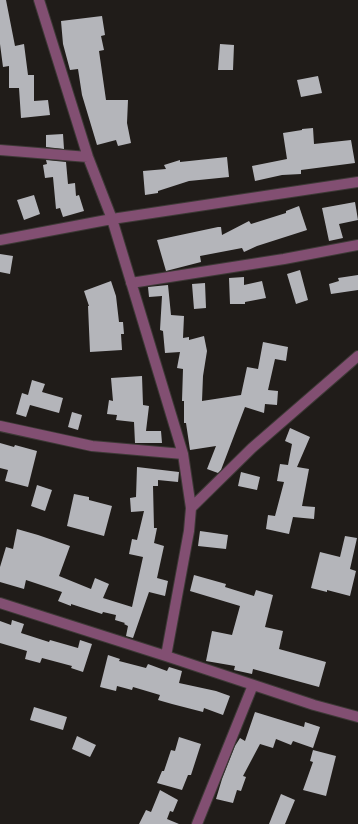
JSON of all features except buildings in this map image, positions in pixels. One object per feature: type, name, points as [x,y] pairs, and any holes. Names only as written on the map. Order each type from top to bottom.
[{"type":"street","points":[[40,0],[88,157],[112,219],[183,454],[191,508],[189,531],[166,656]]},
{"type":"street","points":[[0,150],[88,157]]},
{"type":"street","points":[[0,240],[112,219],[358,182]]},
{"type":"street","points":[[131,283],[284,259],[358,245]]},
{"type":"street","points":[[191,508],[252,448],[358,356]]},
{"type":"street","points":[[0,426],[92,446],[183,454]]},
{"type":"street","points":[[0,603],[314,705],[358,717]]},
{"type":"street","points":[[197,824],[253,685]]}]
